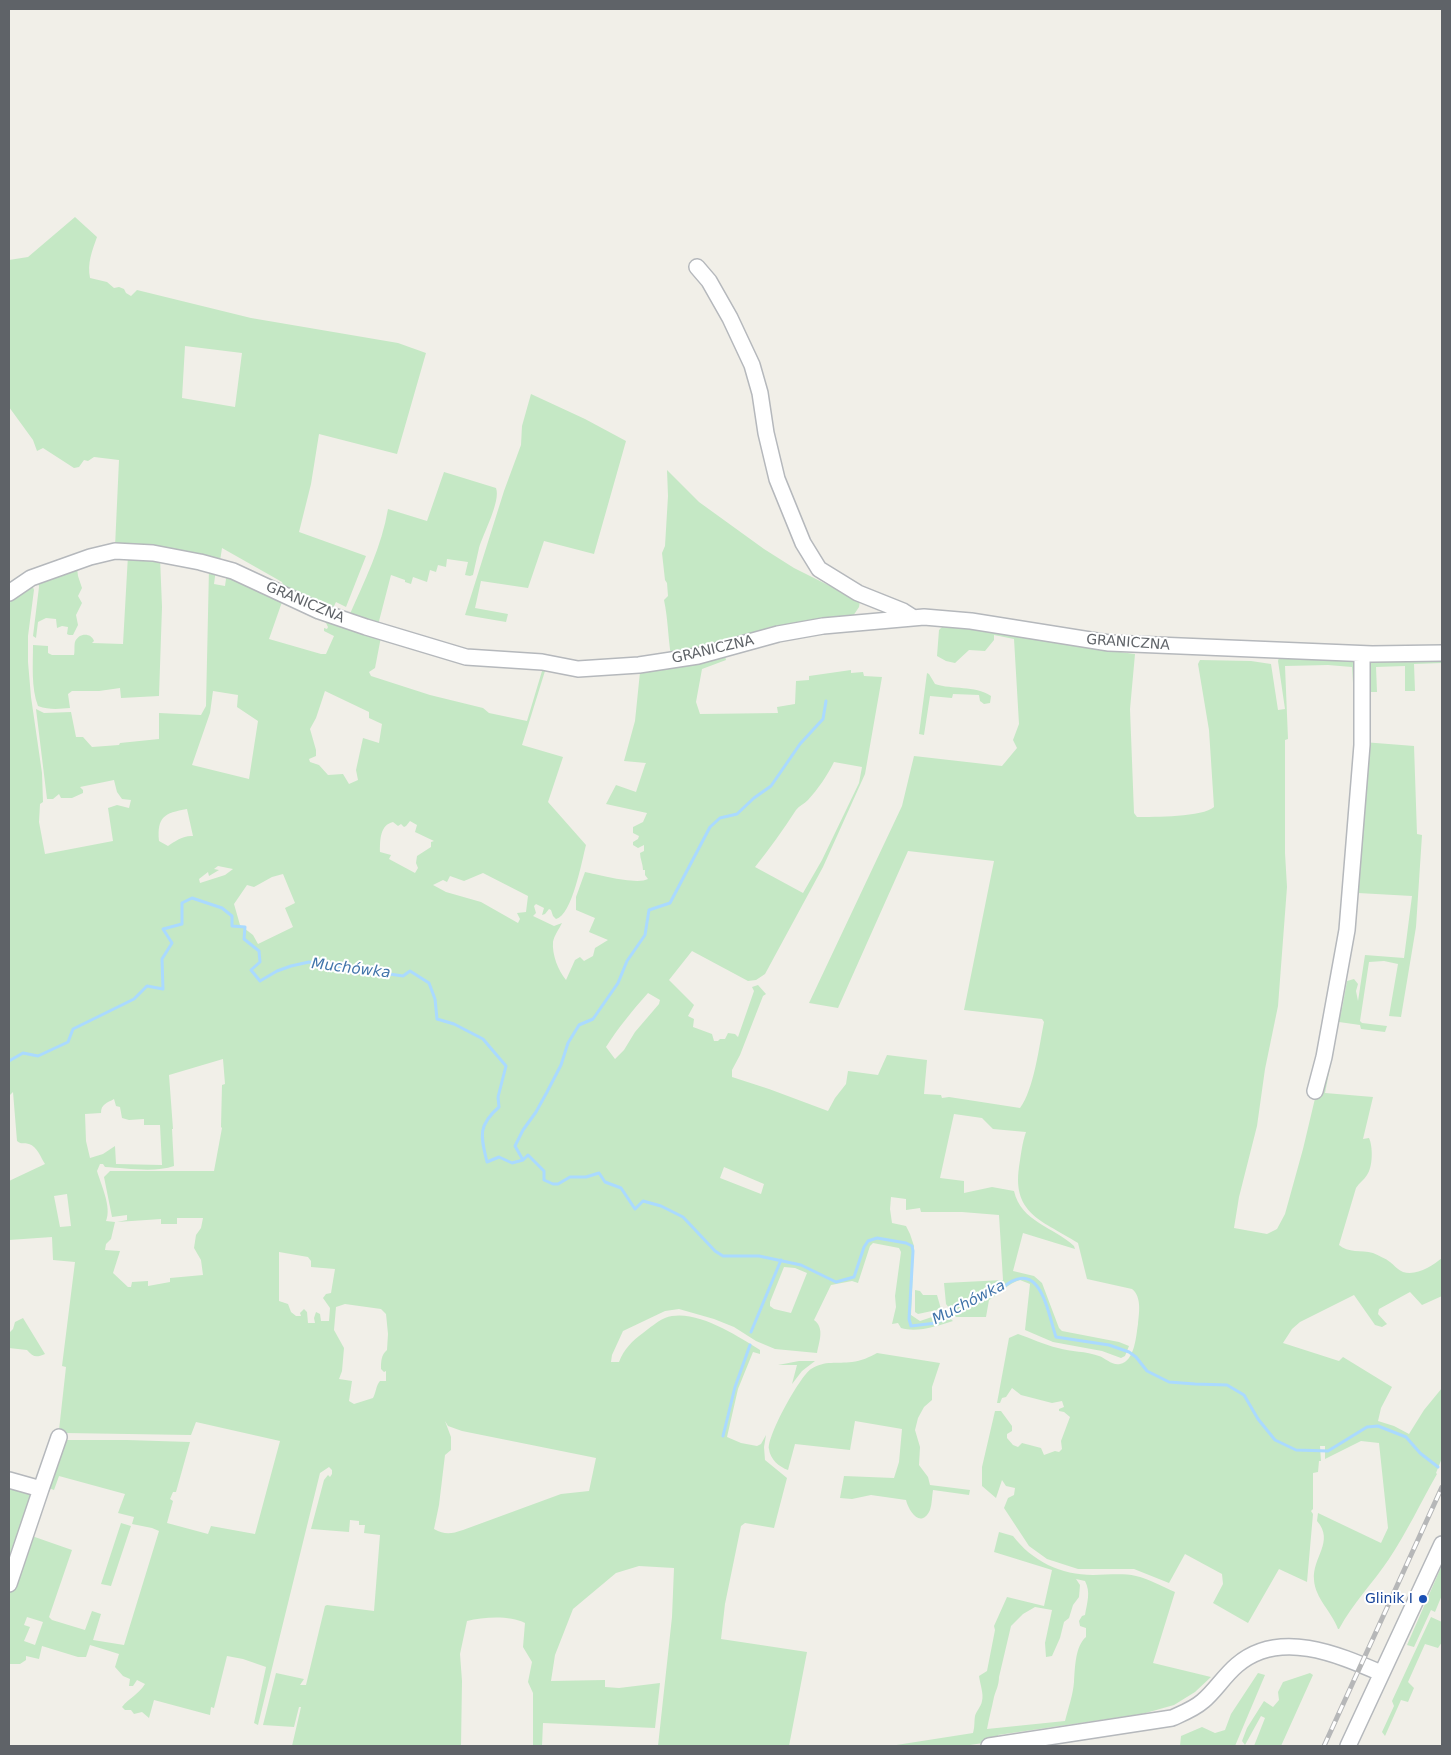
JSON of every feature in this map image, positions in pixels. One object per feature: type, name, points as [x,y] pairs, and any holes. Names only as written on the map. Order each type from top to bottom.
[{"type":"street","points":[[697,266],[709,281],[730,318],[752,365],[760,393],[766,433],[777,479],[803,543],[819,569],[858,593],[903,611],[914,618]]},
{"type":"street","name":"GRANICZNA","points":[[9,593],[31,578],[115,550],[153,553],[200,562],[232,571],[319,611],[457,655],[475,658],[542,662],[578,669],[639,666],[698,656],[778,634],[823,626],[924,617],[971,621],[1109,643],[1362,654],[1442,653]]},
{"type":"street","points":[[1315,1091],[1324,1058],[1347,930],[1362,745],[1362,654]]},
{"type":"street","points":[[9,1584],[59,1437]]},
{"type":"street","points":[[9,1480],[41,1488]]},
{"type":"street","points":[[1348,1746],[1442,1544]]},
{"type":"street","points":[[989,1746],[1172,1718],[1203,1701],[1237,1665],[1250,1656],[1278,1646],[1293,1646],[1324,1652],[1353,1661],[1381,1673]]},
{"type":"green space","points":[[75,217],[97,237],[90,262],[90,278],[107,282],[114,288],[124,289],[131,296],[137,290],[251,318],[398,343],[426,353],[397,454],[319,434],[311,484],[299,532],[366,556],[346,607],[336,602],[330,614],[286,592],[282,582],[222,548],[220,561],[115,547],[119,460],[94,457],[88,461],[84,460],[79,467],[74,468],[43,448],[37,451],[33,440],[9,407],[9,260],[28,257]],"holes":[[[185,346],[242,353],[235,407],[182,398]]]},
{"type":"green space","points":[[531,394],[585,419],[626,441],[594,554],[544,541],[528,588],[481,581],[475,608],[508,614],[506,622],[465,615],[504,491],[521,445],[522,426]]},
{"type":"green space","points":[[667,470],[699,502],[764,549],[794,568],[860,601],[859,607],[853,616],[770,627],[700,652],[671,656],[664,600],[668,596],[667,583],[662,553],[665,546],[668,496]]},
{"type":"green space","points":[[444,472],[496,488],[497,494],[494,509],[479,548],[473,575],[465,575],[468,562],[447,559],[446,567],[438,565],[436,572],[430,570],[427,582],[413,577],[411,584],[391,575],[378,625],[349,616],[377,550],[388,509],[427,521]]},
{"type":"green space","points":[[128,555],[160,557],[162,607],[159,696],[121,698],[120,688],[99,691],[72,691],[68,694],[70,708],[50,709],[38,706],[33,684],[33,645],[48,646],[48,653],[52,655],[74,655],[75,642],[82,635],[90,636],[94,641],[92,643],[123,644]]},
{"type":"green space","points":[[77,568],[82,588],[78,596],[82,603],[76,615],[78,625],[73,635],[67,634],[68,627],[62,626],[57,628],[56,619],[46,618],[38,622],[36,638],[33,636],[39,587],[38,579]]},
{"type":"green space","points":[[209,568],[216,569],[214,584],[225,586],[227,572],[282,602],[269,639],[326,654],[334,636],[324,631],[324,628],[327,629],[328,627],[324,619],[381,637],[375,668],[369,672],[371,676],[430,695],[483,708],[489,713],[527,721],[542,671],[545,671],[522,745],[563,757],[548,802],[586,845],[571,898],[562,916],[556,919],[549,909],[542,915],[544,908],[536,904],[534,906],[536,913],[533,916],[554,926],[562,923],[554,937],[553,952],[560,972],[566,980],[575,960],[580,957],[584,961],[593,956],[595,948],[608,940],[589,932],[595,918],[576,910],[576,897],[585,872],[635,881],[648,879],[645,875],[645,870],[643,870],[640,855],[644,851],[644,845],[638,848],[633,845],[633,842],[639,836],[633,833],[633,827],[643,822],[647,813],[606,804],[616,785],[636,792],[646,763],[624,761],[635,721],[640,672],[724,652],[726,660],[702,669],[696,702],[700,714],[778,713],[777,707],[795,704],[796,681],[809,680],[809,676],[851,670],[851,673],[863,672],[864,676],[882,677],[865,774],[823,867],[765,974],[756,980],[748,981],[692,951],[669,980],[694,1005],[688,1016],[694,1019],[693,1027],[712,1034],[714,1041],[725,1039],[728,1033],[735,1034],[738,1037],[754,991],[752,987],[758,985],[766,994],[763,996],[740,1055],[732,1070],[732,1077],[828,1111],[846,1084],[848,1071],[878,1075],[887,1055],[927,1060],[924,1094],[1020,1108],[1029,1090],[1044,1022],[1042,1019],[964,1010],[994,861],[908,851],[838,1008],[809,1003],[902,806],[914,756],[1002,766],[1017,748],[1013,740],[1019,724],[1014,639],[994,635],[994,640],[985,651],[969,650],[955,663],[937,656],[939,630],[942,627],[1000,631],[1135,654],[1130,709],[1134,813],[1137,817],[1189,815],[1214,807],[1209,730],[1198,664],[1200,660],[1251,661],[1271,664],[1278,710],[1285,709],[1278,661],[1280,654],[1354,657],[1357,662],[1354,739],[1352,667],[1328,665],[1285,666],[1288,739],[1285,740],[1285,853],[1287,887],[1278,1006],[1265,1069],[1257,1126],[1239,1197],[1234,1228],[1267,1234],[1277,1229],[1285,1214],[1303,1149],[1346,968],[1341,1014],[1347,981],[1354,979],[1358,984],[1356,991],[1358,1001],[1365,955],[1404,958],[1412,896],[1352,891],[1363,742],[1414,746],[1417,834],[1422,835],[1416,927],[1401,1017],[1389,1016],[1398,964],[1384,961],[1369,962],[1360,1021],[1362,1023],[1387,1026],[1385,1032],[1361,1029],[1360,1025],[1339,1022],[1325,1093],[1373,1097],[1363,1139],[1369,1138],[1371,1146],[1370,1167],[1366,1177],[1356,1188],[1339,1245],[1351,1250],[1373,1253],[1401,1271],[1408,1273],[1424,1270],[1442,1258],[1442,1296],[1422,1305],[1410,1292],[1379,1309],[1378,1314],[1387,1324],[1382,1327],[1375,1325],[1354,1295],[1300,1322],[1292,1329],[1283,1343],[1339,1361],[1343,1357],[1392,1387],[1381,1408],[1378,1421],[1394,1426],[1409,1434],[1424,1410],[1442,1388],[1442,1458],[1437,1474],[1396,1549],[1350,1610],[1339,1629],[1320,1599],[1315,1587],[1314,1572],[1322,1550],[1324,1536],[1317,1521],[1318,1513],[1381,1543],[1388,1528],[1379,1443],[1361,1441],[1325,1459],[1325,1446],[1320,1446],[1321,1461],[1319,1461],[1318,1472],[1313,1473],[1313,1509],[1311,1511],[1313,1514],[1307,1582],[1279,1569],[1248,1623],[1213,1603],[1223,1584],[1222,1574],[1185,1554],[1169,1583],[1134,1569],[1078,1569],[1047,1559],[1029,1546],[1004,1508],[1008,1498],[1014,1495],[1015,1488],[1006,1486],[1002,1480],[996,1498],[982,1486],[982,1467],[995,1411],[1001,1411],[1012,1426],[1012,1431],[1007,1434],[1007,1438],[1013,1445],[1018,1447],[1022,1443],[1041,1448],[1044,1455],[1055,1451],[1059,1452],[1062,1449],[1061,1441],[1070,1417],[1064,1412],[1059,1411],[1059,1409],[1064,1407],[1062,1401],[1052,1403],[1021,1395],[1012,1388],[1006,1397],[1002,1398],[1000,1403],[997,1403],[1009,1338],[1018,1334],[1053,1347],[1094,1354],[1112,1363],[1120,1364],[1129,1358],[1134,1347],[1139,1305],[1137,1296],[1132,1289],[1087,1279],[1078,1243],[1033,1215],[1026,1206],[1020,1196],[1018,1183],[1021,1154],[1026,1132],[993,1129],[982,1118],[954,1114],[940,1178],[964,1181],[964,1193],[992,1187],[1014,1191],[1018,1201],[1031,1217],[1074,1246],[1075,1249],[1023,1233],[1013,1271],[1034,1276],[1042,1283],[1059,1328],[1062,1331],[1119,1342],[1129,1346],[1125,1356],[1121,1358],[1102,1351],[1053,1342],[1025,1330],[1030,1284],[1020,1280],[989,1300],[986,1317],[956,1317],[946,1304],[944,1283],[1003,1280],[999,1215],[962,1212],[921,1212],[920,1208],[906,1210],[906,1199],[891,1197],[892,1223],[906,1226],[914,1246],[911,1315],[920,1321],[944,1313],[953,1321],[914,1330],[901,1328],[898,1323],[892,1324],[896,1307],[895,1296],[901,1252],[899,1248],[873,1243],[870,1246],[858,1283],[852,1281],[831,1285],[814,1320],[820,1331],[817,1353],[775,1349],[756,1341],[734,1327],[679,1309],[665,1311],[623,1331],[612,1355],[611,1362],[619,1362],[626,1349],[639,1336],[665,1318],[676,1316],[689,1316],[715,1325],[760,1350],[760,1354],[753,1352],[738,1389],[727,1437],[741,1443],[757,1446],[761,1444],[766,1435],[764,1447],[765,1460],[787,1478],[774,1528],[745,1523],[741,1526],[725,1604],[721,1639],[807,1652],[789,1746],[658,1746],[672,1617],[674,1568],[639,1566],[616,1573],[573,1609],[555,1655],[551,1681],[605,1680],[605,1687],[619,1688],[660,1683],[655,1728],[543,1723],[542,1746],[533,1746],[533,1693],[528,1682],[532,1662],[523,1647],[525,1623],[519,1620],[504,1618],[481,1618],[467,1621],[460,1654],[462,1681],[461,1746],[292,1746],[301,1707],[299,1707],[294,1727],[263,1725],[276,1673],[304,1679],[300,1685],[306,1685],[325,1606],[374,1611],[380,1535],[364,1533],[365,1525],[359,1525],[359,1521],[350,1520],[349,1532],[311,1529],[324,1480],[328,1475],[330,1477],[332,1474],[332,1470],[329,1467],[320,1473],[258,1725],[254,1723],[266,1667],[243,1659],[227,1656],[214,1708],[211,1707],[210,1715],[154,1700],[149,1718],[142,1712],[134,1714],[131,1710],[125,1710],[122,1707],[145,1684],[137,1680],[133,1686],[129,1686],[130,1679],[123,1676],[115,1667],[119,1654],[90,1645],[86,1657],[78,1657],[42,1646],[39,1659],[26,1656],[26,1660],[20,1664],[9,1664],[9,1594],[29,1535],[72,1550],[49,1617],[52,1620],[85,1630],[92,1611],[101,1614],[93,1640],[124,1645],[159,1531],[132,1524],[134,1517],[118,1513],[125,1494],[59,1476],[54,1490],[46,1487],[64,1440],[190,1442],[176,1492],[173,1492],[170,1499],[173,1501],[167,1523],[208,1534],[211,1526],[255,1534],[280,1441],[196,1422],[191,1435],[65,1433],[65,1430],[59,1430],[66,1367],[62,1366],[75,1262],[53,1260],[52,1237],[9,1240],[9,1181],[45,1164],[32,1145],[17,1141],[13,1092],[9,1096],[9,596],[32,584],[34,590],[28,636],[28,662],[42,773],[43,802],[40,804],[39,822],[45,854],[113,841],[108,808],[117,805],[129,808],[131,800],[122,799],[117,792],[114,780],[80,787],[83,793],[72,798],[61,798],[59,794],[53,799],[47,799],[36,709],[44,713],[71,712],[76,737],[83,737],[92,747],[159,739],[159,713],[201,715],[206,706]],"holes":[[[213,691],[238,695],[237,707],[258,721],[249,779],[192,765],[210,713]],[[325,691],[369,712],[369,718],[382,724],[379,743],[363,738],[356,770],[358,780],[349,784],[343,774],[328,775],[319,765],[310,762],[309,759],[316,756],[310,729],[316,718]],[[834,762],[862,767],[859,783],[822,860],[803,893],[755,867],[796,810],[808,800]],[[187,809],[193,836],[183,837],[168,846],[159,841],[159,826],[161,821],[168,815]],[[410,821],[417,825],[415,832],[434,841],[431,842],[431,847],[417,856],[416,863],[418,868],[415,873],[389,859],[391,855],[380,852],[381,838],[385,826],[393,822],[398,826],[401,824],[404,827]],[[218,866],[233,869],[225,875],[200,883],[199,879],[208,872],[209,876],[219,870],[214,869]],[[483,873],[528,896],[526,912],[517,913],[520,919],[518,923],[481,902],[446,892],[433,885],[443,880],[447,882],[450,876],[464,881]],[[283,874],[295,903],[285,908],[293,927],[258,944],[253,935],[240,925],[234,904],[247,885],[254,887],[272,877]],[[648,993],[660,1000],[659,1004],[635,1032],[624,1050],[615,1059],[606,1047]],[[223,1059],[225,1084],[222,1085],[222,1128],[214,1171],[110,1171],[104,1177],[112,1217],[127,1215],[127,1220],[117,1222],[161,1219],[161,1224],[177,1224],[177,1218],[203,1218],[201,1228],[196,1235],[194,1248],[201,1260],[203,1275],[170,1278],[170,1282],[148,1286],[148,1281],[132,1282],[131,1287],[128,1287],[113,1273],[120,1251],[105,1250],[106,1244],[111,1239],[115,1222],[106,1221],[108,1215],[107,1203],[97,1171],[100,1164],[103,1164],[105,1167],[140,1170],[174,1166],[169,1075]],[[114,1099],[116,1106],[120,1107],[122,1118],[129,1120],[144,1119],[144,1125],[160,1125],[162,1165],[116,1164],[115,1146],[103,1154],[90,1158],[86,1141],[85,1114],[101,1113],[103,1106]],[[724,1167],[764,1184],[761,1194],[720,1178]],[[67,1194],[71,1226],[60,1227],[54,1196]],[[279,1252],[308,1257],[311,1261],[311,1267],[335,1269],[331,1293],[326,1294],[323,1298],[330,1308],[329,1321],[321,1321],[320,1314],[316,1312],[315,1323],[308,1323],[307,1312],[304,1309],[300,1313],[301,1316],[296,1316],[291,1312],[288,1304],[279,1301]],[[784,1267],[795,1268],[807,1273],[791,1313],[774,1309],[770,1306],[770,1302]],[[345,1304],[381,1309],[386,1314],[388,1334],[387,1350],[382,1356],[381,1364],[381,1369],[384,1372],[386,1371],[386,1381],[380,1381],[373,1398],[354,1404],[349,1401],[352,1381],[339,1379],[342,1371],[344,1348],[334,1330],[336,1307]],[[445,1421],[448,1426],[462,1431],[596,1458],[589,1491],[561,1494],[459,1531],[445,1533],[434,1529],[445,1455],[451,1450],[451,1437]],[[27,1617],[43,1622],[35,1645],[24,1641],[30,1627],[24,1625]]]},
{"type":"green space","points":[[1442,657],[1442,663],[1414,664],[1415,691],[1405,691],[1405,666],[1376,667],[1377,692],[1363,692],[1363,660]]},
{"type":"green space","points":[[927,673],[935,684],[978,690],[991,696],[990,703],[984,704],[980,701],[979,695],[953,694],[952,698],[930,696],[924,735],[919,734]]},
{"type":"green space","points":[[915,1290],[920,1291],[923,1295],[937,1295],[941,1309],[918,1314],[915,1312]]},
{"type":"green space","points":[[23,1318],[45,1354],[35,1356],[27,1350],[9,1348],[10,1332],[15,1322]]},
{"type":"green space","points":[[877,1353],[940,1363],[932,1387],[932,1400],[924,1407],[918,1418],[915,1430],[920,1447],[919,1465],[928,1477],[930,1485],[970,1490],[969,1495],[933,1490],[930,1510],[927,1516],[923,1518],[916,1517],[906,1500],[871,1495],[852,1499],[840,1498],[844,1476],[894,1478],[899,1462],[902,1429],[855,1421],[850,1450],[795,1444],[788,1470],[781,1467],[770,1453],[770,1442],[773,1432],[785,1407],[811,1369],[826,1363],[859,1361]]},
{"type":"green space","points":[[799,1361],[815,1361],[802,1371],[792,1384],[797,1365],[778,1365]]},
{"type":"green space","points":[[9,1482],[28,1487],[34,1496],[9,1573]]},
{"type":"green space","points":[[121,1523],[131,1526],[111,1586],[101,1584]]},
{"type":"green space","points":[[999,1532],[1013,1536],[1029,1553],[1048,1565],[1059,1569],[1081,1574],[1136,1576],[1175,1592],[1153,1663],[1211,1677],[1195,1692],[1174,1705],[1142,1714],[998,1735],[997,1741],[963,1746],[890,1746],[973,1733],[976,1712],[981,1705],[982,1698],[979,1676],[987,1671],[995,1630],[994,1626],[1007,1597],[1044,1606],[1052,1570],[994,1552]],"holes":[[[1076,1579],[1085,1581],[1088,1589],[1087,1602],[1085,1615],[1079,1621],[1080,1626],[1086,1628],[1086,1637],[1082,1641],[1078,1652],[1073,1692],[1065,1721],[987,1729],[1011,1626],[1023,1614],[1035,1607],[1052,1610],[1045,1643],[1046,1657],[1052,1656],[1060,1638],[1064,1622],[1069,1618],[1073,1605],[1079,1597],[1080,1585]]]},
{"type":"green space","points":[[1442,1565],[1442,1595],[1435,1612],[1431,1610],[1414,1647],[1407,1645]]},
{"type":"green space","points":[[1431,1617],[1442,1622],[1442,1642],[1438,1648],[1425,1644],[1408,1682],[1414,1688],[1408,1702],[1401,1700],[1385,1736],[1382,1732],[1394,1706],[1392,1701]]},
{"type":"green space","points":[[1258,1673],[1265,1675],[1235,1746],[1180,1746],[1181,1736],[1202,1727],[1215,1733],[1225,1730],[1231,1714]]},
{"type":"green space","points":[[1310,1673],[1313,1675],[1281,1746],[1254,1746],[1265,1718],[1261,1716],[1245,1745],[1242,1741],[1247,1728],[1264,1701],[1273,1707],[1279,1700],[1278,1692],[1283,1682]]},
{"type":"waterway","points":[[523,1160],[515,1146],[523,1130],[547,1092],[561,1065],[568,1043],[579,1025],[593,1019],[618,983],[627,961],[645,935],[649,910],[670,903],[710,827],[720,818],[737,814],[754,798],[771,786],[800,744],[823,719],[826,701]]},
{"type":"waterway","name":"Muchówka","points":[[9,1061],[23,1053],[38,1056],[68,1042],[73,1029],[134,999],[147,986],[163,989],[162,959],[172,943],[163,929],[182,924],[182,903],[192,898],[222,908],[232,916],[232,926],[245,927],[244,939],[259,951],[260,962],[251,970],[260,981],[277,971],[309,962],[403,976],[410,971],[429,983],[435,999],[437,1019],[454,1024],[483,1039],[506,1066],[498,1097],[499,1107],[484,1126],[482,1139],[487,1162],[499,1157],[512,1163],[523,1160],[528,1155],[544,1171],[544,1180],[553,1184],[558,1184],[570,1177],[586,1177],[599,1173],[605,1182],[621,1188],[635,1209],[643,1201],[661,1206],[683,1217],[715,1251],[723,1256],[759,1256],[801,1265],[836,1282],[854,1277],[864,1247],[868,1241],[877,1238],[906,1243],[912,1246],[913,1251],[909,1319],[911,1326],[936,1323],[1001,1289],[1014,1280],[1025,1278],[1033,1282],[1040,1290],[1056,1337],[1109,1345],[1129,1352],[1136,1357],[1147,1371],[1169,1382],[1227,1385],[1244,1395],[1258,1419],[1275,1440],[1296,1450],[1328,1451],[1367,1427],[1378,1426],[1406,1437],[1420,1453],[1438,1467]]},
{"type":"waterway","points":[[751,1332],[781,1260]]},
{"type":"waterway","points":[[723,1436],[735,1387],[750,1345]]},
{"type":"railway","points":[[1324,1746],[1442,1487]]},
{"type":"place","name":"Glinik I","points":[[1423,1599]]}]
